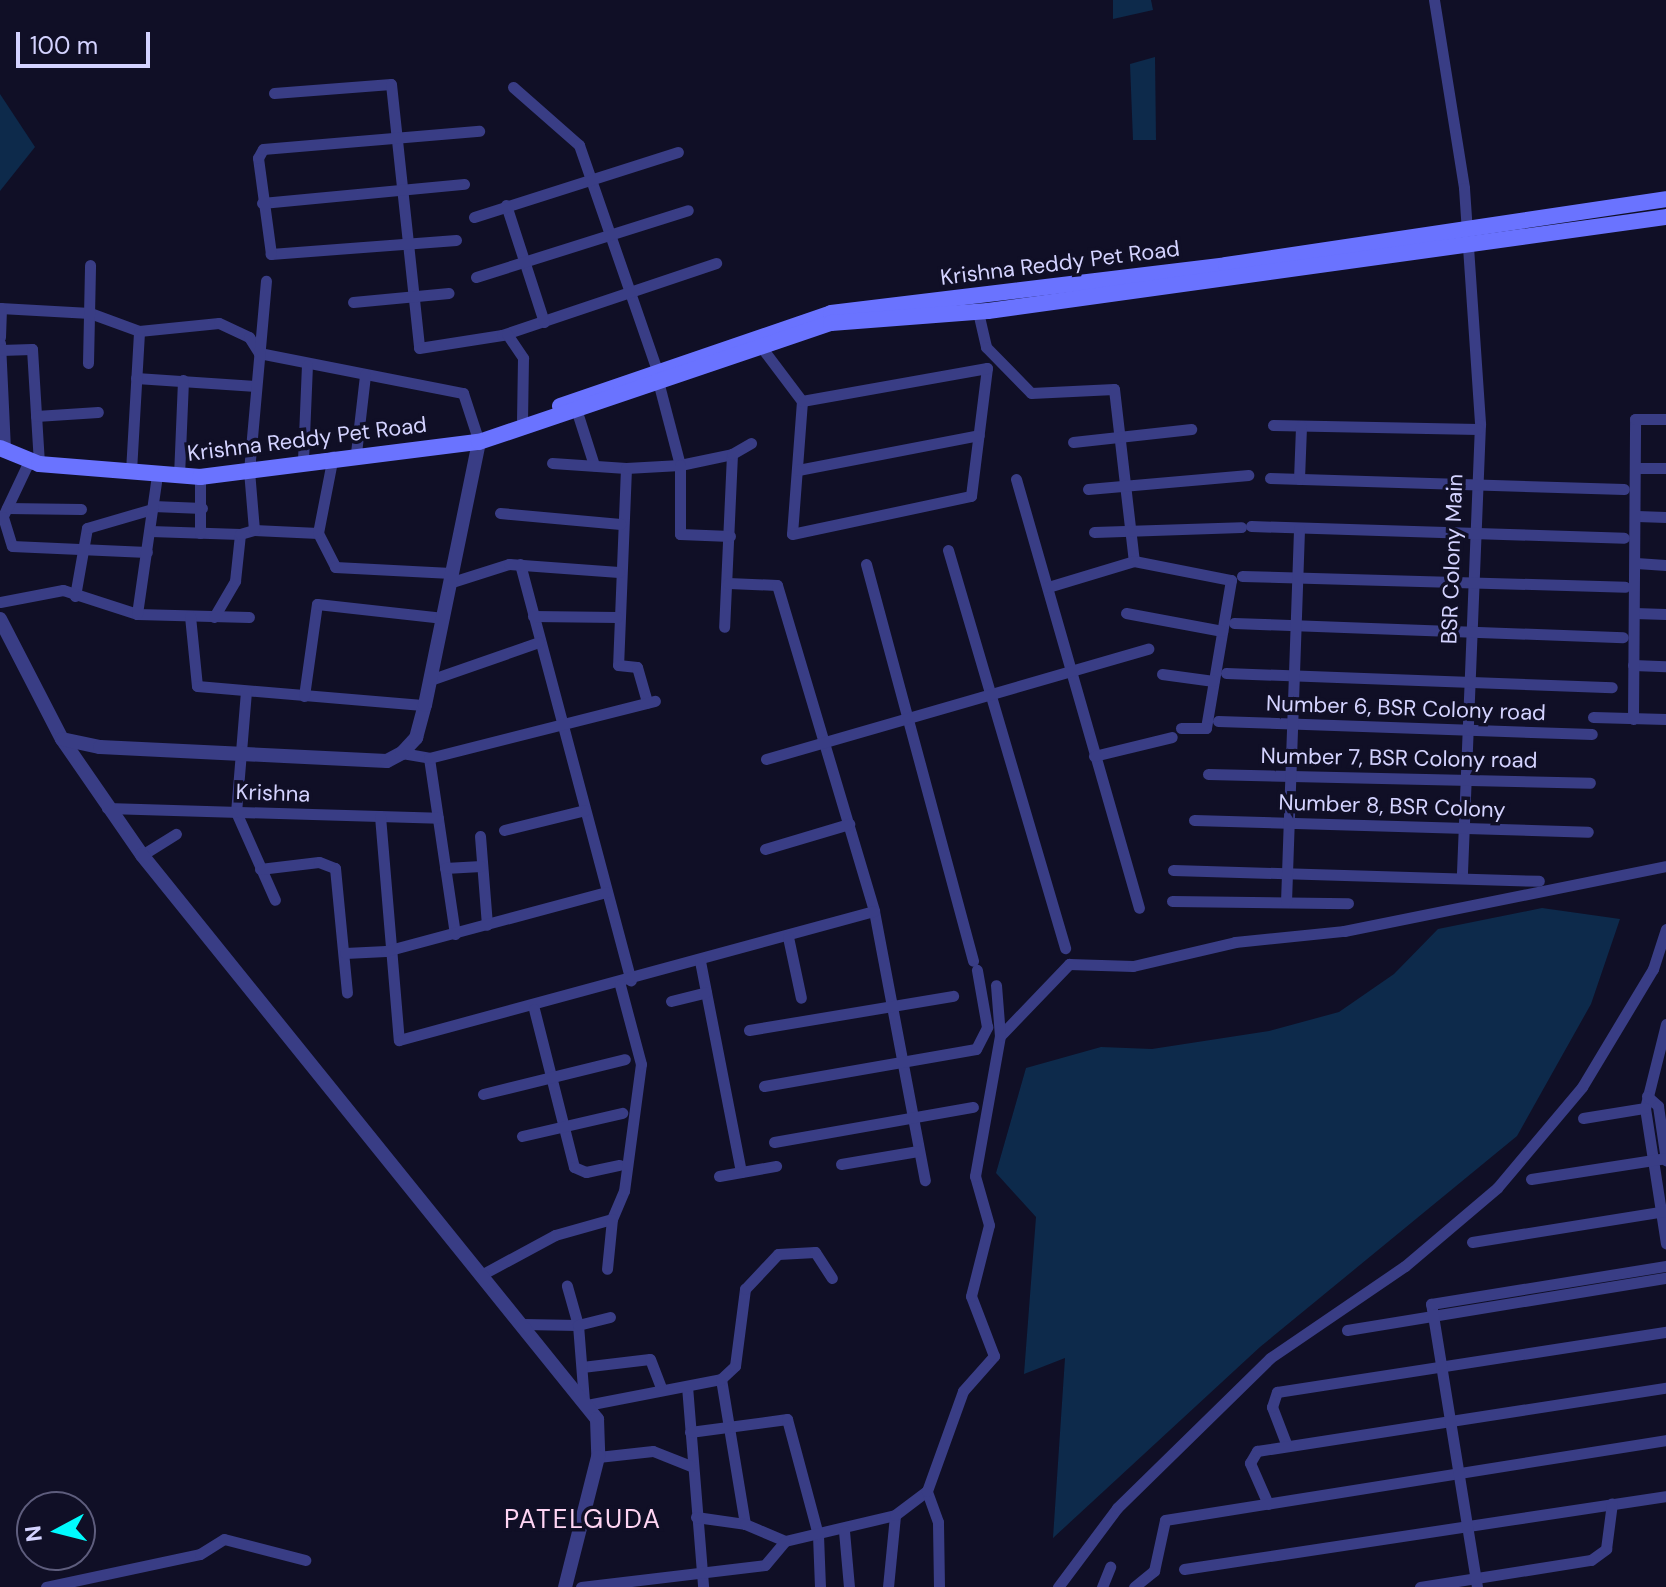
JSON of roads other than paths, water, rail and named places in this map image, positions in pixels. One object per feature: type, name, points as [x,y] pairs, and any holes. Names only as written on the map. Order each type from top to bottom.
[{"type":"main road","name":"Krishna Reddy Pet Road","points":[[479,442],[522,419],[762,348],[831,323],[978,312],[1468,234],[1666,199]]},
{"type":"main road","name":"Krishna Reddy Pet Road","points":[[2,449],[34,461],[200,477],[356,453],[479,442],[577,412],[831,313],[1468,234],[1666,217]]},
{"type":"street","name":"BSR Colony Main","points":[[1434,0],[1468,234],[1478,429],[1462,878]]},
{"type":"street","points":[[274,93],[387,83],[397,136],[410,296],[419,348],[507,334],[716,263]]},
{"type":"street","points":[[513,87],[574,138],[590,177],[658,379],[680,465],[680,534],[730,536]]},
{"type":"street","points":[[456,240],[271,254],[257,163],[263,149],[479,131]]},
{"type":"street","points":[[474,217],[590,177],[678,152]]},
{"type":"street","points":[[262,203],[464,184]]},
{"type":"street","points":[[506,205],[544,322]]},
{"type":"street","points":[[476,277],[688,210]]},
{"type":"street","points":[[88,363],[90,265]]},
{"type":"street","points":[[254,530],[249,471],[266,281]]},
{"type":"street","points":[[353,302],[449,293]]},
{"type":"street","points":[[2,449],[1,308],[90,313],[139,331],[219,323],[249,337],[259,353],[307,365],[463,393],[479,442],[425,705],[416,738],[402,753],[387,761],[90,746],[62,739]]},
{"type":"street","points":[[978,312],[986,347],[1031,393],[1114,389],[1134,561]]},
{"type":"street","points":[[131,471],[139,331]]},
{"type":"street","points":[[507,334],[523,358],[522,419]]},
{"type":"street","points":[[762,348],[802,401],[791,528],[799,536],[964,503],[979,435],[988,373],[982,367],[802,401]]},
{"type":"street","points":[[0,350],[32,349],[36,416],[34,461],[3,516],[12,546],[147,552]]},
{"type":"street","points":[[303,460],[307,365]]},
{"type":"street","points":[[356,453],[365,375]]},
{"type":"street","points":[[136,378],[256,386]]},
{"type":"street","points":[[179,476],[183,380]]},
{"type":"street","points":[[36,416],[98,412]]},
{"type":"street","points":[[577,412],[594,465]]},
{"type":"street","points":[[1633,719],[1637,516],[1635,419],[1666,419]]},
{"type":"street","points":[[1273,425],[1478,429]]},
{"type":"street","points":[[1299,479],[1301,426]]},
{"type":"street","points":[[1073,442],[1191,429]]},
{"type":"street","points":[[798,470],[979,435]]},
{"type":"street","points":[[552,463],[626,468],[680,465],[732,454],[751,443]]},
{"type":"street","points":[[724,627],[732,454]]},
{"type":"street","points":[[333,456],[318,533],[335,567],[450,578],[520,564],[619,572]]},
{"type":"street","points":[[402,753],[429,758],[651,702],[637,667],[618,665],[617,617],[626,468]]},
{"type":"street","points":[[1636,468],[1666,468]]},
{"type":"street","points":[[137,614],[157,475]]},
{"type":"street","points":[[1088,489],[1248,475]]},
{"type":"street","points":[[200,477],[200,533]]},
{"type":"street","points":[[1270,478],[1624,489]]},
{"type":"street","points":[[1016,479],[1139,908]]},
{"type":"street","points":[[75,596],[94,520],[153,508],[202,508]]},
{"type":"street","points":[[3,516],[81,509]]},
{"type":"street","points":[[500,513],[621,524]]},
{"type":"street","points":[[1637,516],[1666,517]]},
{"type":"street","points":[[1094,532],[1130,527],[1246,527],[1624,538]]},
{"type":"street","points":[[1286,902],[1299,528]]},
{"type":"street","points":[[150,531],[318,533]]},
{"type":"street","points":[[214,617],[235,581],[240,534]]},
{"type":"street","points":[[948,550],[987,694],[1065,948]]},
{"type":"street","points":[[1048,587],[1134,561],[1229,578],[1206,728],[1094,756]]},
{"type":"street","points":[[1636,563],[1666,565]]},
{"type":"street","points":[[520,564],[606,892],[641,1064],[624,1191],[612,1219],[607,1269]]},
{"type":"street","points":[[764,1086],[984,1043],[975,965],[903,718],[866,564]]},
{"type":"street","points":[[1242,576],[1625,587]]},
{"type":"street","points":[[728,583],[777,585],[874,911],[895,1006],[911,1119],[925,1180]]},
{"type":"street","points":[[0,602],[19,593],[75,596],[137,614],[249,617]]},
{"type":"street","points":[[304,696],[317,604],[443,618]]},
{"type":"street","points":[[1126,613],[1222,631]]},
{"type":"street","points":[[1634,613],[1666,614]]},
{"type":"street","points":[[190,616],[197,686],[425,705]]},
{"type":"street","points":[[533,616],[617,617]]},
{"type":"street","points":[[0,619],[62,739],[85,777],[142,855],[585,1403],[600,1433],[598,1457],[565,1587]]},
{"type":"street","points":[[1234,623],[1623,637]]},
{"type":"street","points":[[430,680],[539,642]]},
{"type":"street","points":[[766,759],[825,739],[1148,649]]},
{"type":"street","points":[[1633,665],[1666,666]]},
{"type":"street","points":[[1226,673],[1612,687]]},
{"type":"street","points":[[1162,674],[1214,681]]},
{"type":"street","points":[[246,691],[238,753],[236,812],[275,900]]},
{"type":"street","points":[[1593,717],[1666,719]]},
{"type":"street","name":"Number 6, BSR Colony road","points":[[1218,721],[1592,734]]},
{"type":"street","points":[[85,777],[90,746]]},
{"type":"street","points":[[429,758],[455,934]]},
{"type":"street","name":"Number 7, BSR Colony road","points":[[1208,774],[1590,783]]},
{"type":"street","name":"Krishna","points":[[107,808],[438,818]]},
{"type":"street","points":[[504,830],[585,810]]},
{"type":"street","points":[[380,816],[386,951],[399,1040],[534,1009],[874,911]]},
{"type":"street","name":"Number 8, BSR Colony","points":[[1194,820],[1588,832]]},
{"type":"street","points":[[765,849],[849,824]]},
{"type":"street","points":[[142,855],[176,834]]},
{"type":"street","points":[[480,836],[487,925]]},
{"type":"street","points":[[260,869],[319,862],[335,868],[347,992]]},
{"type":"street","points":[[445,868],[481,866]]},
{"type":"street","points":[[1000,1036],[1069,964],[1133,966],[1235,942],[1344,931],[1666,866]]},
{"type":"street","points":[[1173,870],[1539,881]]},
{"type":"street","points":[[345,953],[386,951],[606,892]]},
{"type":"street","points":[[1172,901],[1348,903]]},
{"type":"street","points":[[1058,1587],[1117,1508],[1270,1358],[1405,1266],[1497,1188],[1582,1087],[1653,969],[1666,929]]},
{"type":"street","points":[[788,937],[801,998]]},
{"type":"street","points":[[700,961],[741,1172]]},
{"type":"street","points":[[696,1517],[745,1524],[785,1541],[844,1531],[895,1515],[927,1491],[963,1391],[994,1356],[971,1296],[989,1225],[975,1176],[1000,1036],[996,985]]},
{"type":"street","points":[[671,1001],[706,992]]},
{"type":"street","points":[[749,1030],[953,996]]},
{"type":"street","points":[[534,1009],[564,1127],[579,1171],[619,1165]]},
{"type":"street","points":[[1663,1159],[1646,1102],[1666,1024]]},
{"type":"street","points":[[483,1094],[625,1059]]},
{"type":"street","points":[[1583,1118],[1646,1102],[1662,1105],[1666,1243]]},
{"type":"street","points":[[774,1142],[973,1107]]},
{"type":"street","points":[[522,1136],[622,1113]]},
{"type":"street","points":[[841,1164],[918,1151]]},
{"type":"street","points":[[1531,1179],[1663,1159]]},
{"type":"street","points":[[719,1176],[776,1166]]},
{"type":"street","points":[[1472,1242],[1664,1212]]},
{"type":"street","points":[[481,1275],[555,1235],[612,1219]]},
{"type":"street","points":[[661,1387],[687,1386],[721,1379],[735,1366],[745,1289],[758,1270],[800,1249],[815,1252],[832,1278]]},
{"type":"street","points":[[1476,1583],[1431,1304],[1666,1266]]},
{"type":"street","points":[[1347,1330],[1433,1313],[1666,1278]]},
{"type":"street","points":[[567,1286],[578,1325],[585,1403]]},
{"type":"street","points":[[523,1324],[578,1325],[610,1317]]},
{"type":"street","points":[[1287,1446],[1272,1407],[1277,1392],[1442,1370],[1666,1332]]},
{"type":"street","points":[[582,1367],[650,1359],[663,1394],[585,1403]]},
{"type":"street","points":[[721,1379],[745,1524]]},
{"type":"street","points":[[687,1386],[703,1587]]},
{"type":"street","points":[[1268,1504],[1250,1456],[1287,1446],[1449,1424],[1666,1388]]},
{"type":"street","points":[[690,1432],[787,1419],[818,1535],[820,1587]]},
{"type":"street","points":[[1134,1587],[1154,1571],[1165,1520],[1458,1477],[1666,1440]]},
{"type":"street","points":[[598,1457],[653,1451],[691,1466]]},
{"type":"street","points":[[927,1491],[938,1522],[939,1587]]},
{"type":"street","points":[[1184,1569],[1666,1496]]},
{"type":"street","points":[[1420,1587],[1476,1583],[1600,1555],[1612,1503]]},
{"type":"street","points":[[888,1587],[895,1515]]},
{"type":"street","points":[[844,1531],[849,1587]]},
{"type":"street","points":[[46,1587],[200,1554],[224,1539],[305,1560]]},
{"type":"street","points":[[581,1587],[765,1565],[785,1541]]},
{"type":"street","points":[[1102,1587],[1110,1567]]},
{"type":"water","points":[[1113,0],[1151,0],[1153,10],[1113,19]]},
{"type":"water","points":[[1155,57],[1156,140],[1133,140],[1130,64]]},
{"type":"water","points":[[0,94],[35,147],[0,191]]},
{"type":"water","points":[[1542,908],[1620,919],[1591,1004],[1517,1136],[1260,1347],[1053,1538],[1065,1358],[1024,1374],[1036,1217],[996,1173],[1026,1068],[1101,1047],[1152,1049],[1269,1031],[1339,1012],[1394,974],[1438,929]]},
{"type":"district","name":"PATELGUDA","points":[[583,1520]]}]
